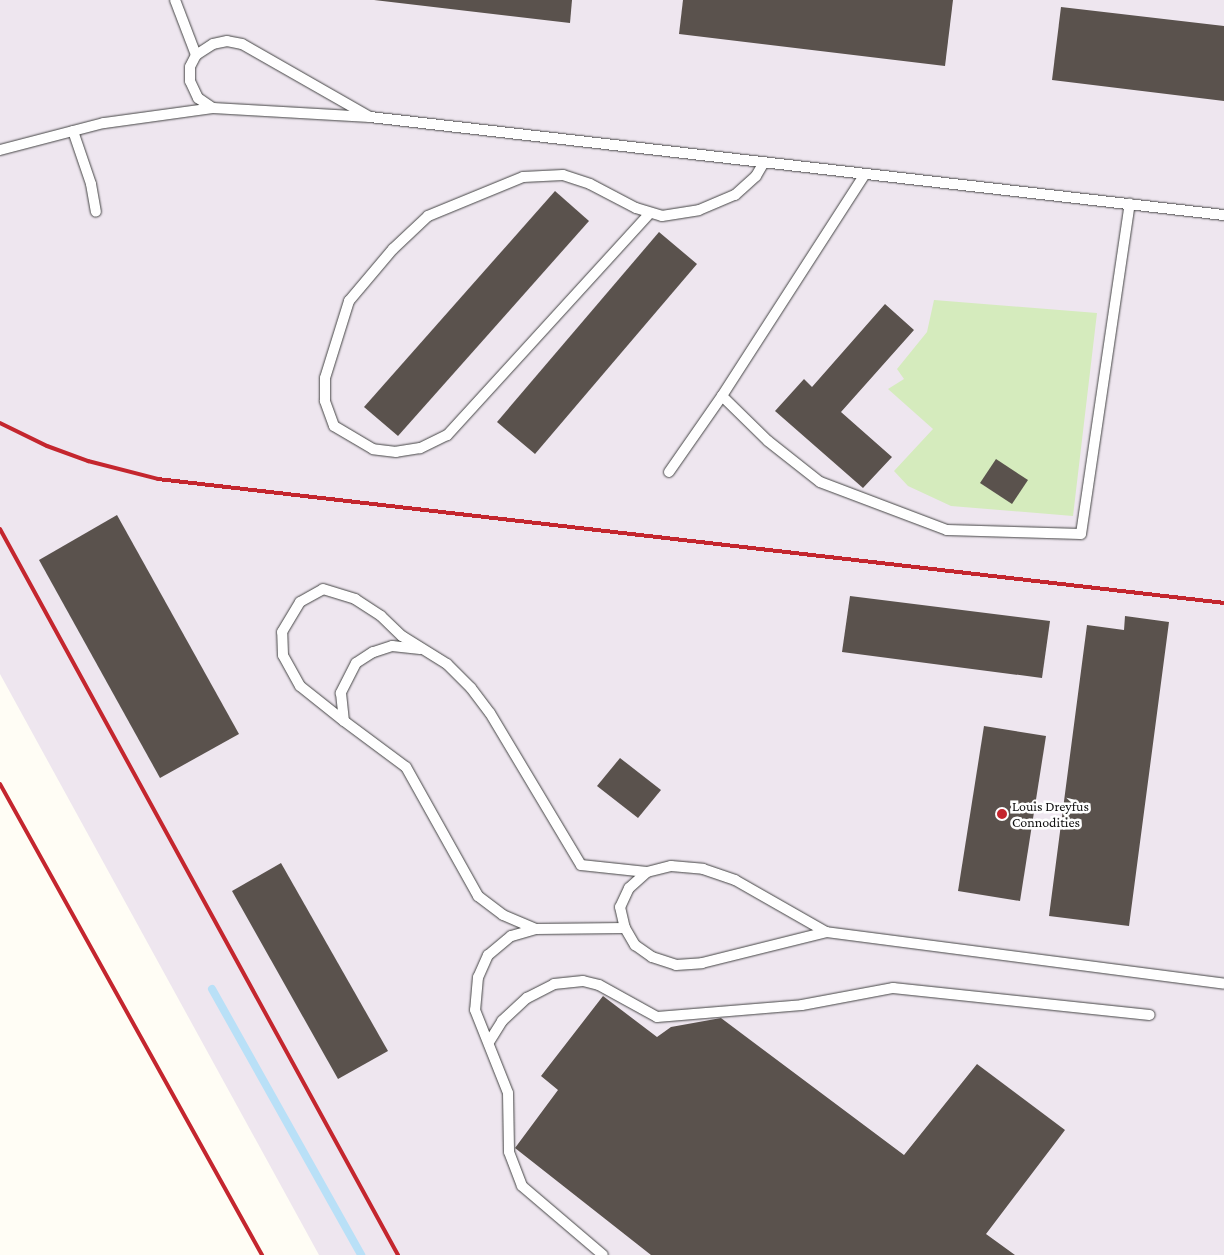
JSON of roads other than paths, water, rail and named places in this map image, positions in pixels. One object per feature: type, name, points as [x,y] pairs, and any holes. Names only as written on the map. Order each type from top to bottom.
[{"type":"lane","points":[[175,0],[196,55],[190,81],[198,98],[213,108]]},
{"type":"lane","points":[[196,55],[213,44],[227,41],[242,44],[370,117]]},
{"type":"lane","points":[[0,150],[104,123],[213,108],[370,117],[1224,215]]},
{"type":"lane","points":[[73,131],[91,184],[96,212]]},
{"type":"lane","points":[[650,213],[447,435],[420,448],[396,452],[374,449],[334,426],[325,401],[325,378],[349,301],[393,249],[428,216],[523,176],[563,175],[650,213],[662,216],[699,210],[735,195],[756,176],[764,162]]},
{"type":"lane","points":[[669,472],[722,396],[865,174]]},
{"type":"lane","points":[[722,396],[768,441],[820,482],[870,503],[947,530],[1081,534],[1130,204]]},
{"type":"lane","points":[[536,929],[504,916],[478,896],[406,767],[300,686],[283,656],[282,632],[300,602],[323,589],[354,599],[447,664],[490,713],[581,865],[647,872],[671,866],[703,869],[734,880],[826,932]]},
{"type":"lane","points":[[344,721],[341,693],[356,663],[373,652],[392,646],[423,649]]},
{"type":"lane","points":[[647,872],[629,888],[620,907],[625,928],[635,945],[646,953],[676,965],[702,963],[826,932],[1224,984]]},
{"type":"lane","points":[[603,1255],[522,1186],[509,1152],[508,1093],[475,1010],[478,977],[488,956],[511,936],[536,929],[625,928]]},
{"type":"lane","points":[[489,1042],[502,1021],[527,998],[554,984],[583,981],[599,985],[657,1017],[802,1005],[893,988],[1150,1015]]},
{"type":"waterway","points":[[212,989],[361,1255]]},
{"type":"railway","points":[[0,423],[47,446],[88,461],[158,479],[1224,603]]},
{"type":"railway","points":[[0,529],[398,1255]]},
{"type":"railway","points":[[0,784],[262,1255]]},
{"type":"place","name":"Louis Dreyfus Connodities","points":[[1002,814]]}]
